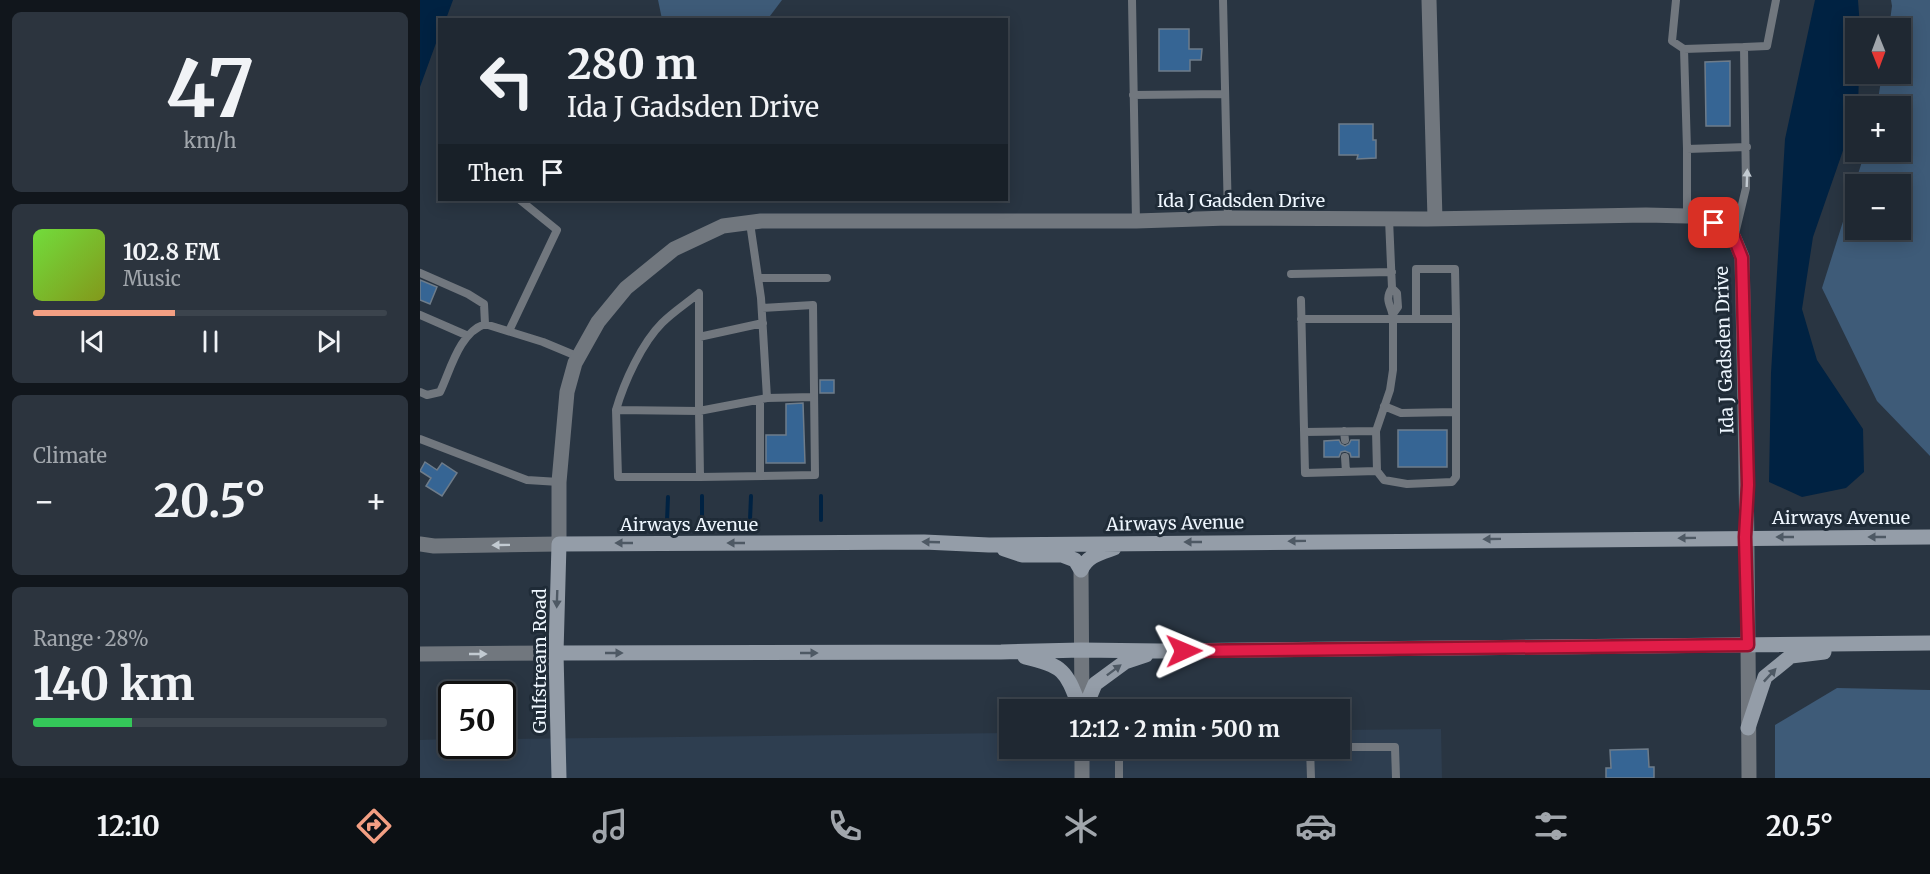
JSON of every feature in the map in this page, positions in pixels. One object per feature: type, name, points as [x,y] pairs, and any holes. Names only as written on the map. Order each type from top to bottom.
[{"type":"main road","name":"Airways Avenue","points":[[559,544],[924,542],[989,545],[1930,537]]},
{"type":"main road","points":[[1081,570],[1084,563],[1094,555],[1128,543]]},
{"type":"main road","name":"Gulfstream Road","points":[[559,544],[556,653],[560,778]]},
{"type":"main road","points":[[989,545],[1022,555],[1062,555],[1075,560],[1081,570]]},
{"type":"main road","points":[[1748,728],[1765,677],[1791,657],[1896,643]]},
{"type":"main road","points":[[556,653],[1160,651],[1930,643]]},
{"type":"main road","points":[[1088,699],[1095,684],[1125,662],[1160,651]]},
{"type":"main road","points":[[1001,652],[1050,662],[1068,677],[1077,699]]},
{"type":"street","points":[[1429,0],[1435,219]]},
{"type":"street","name":"Ida J Gadsden Drive","points":[[559,544],[559,482],[567,393],[579,357],[598,322],[626,288],[674,249],[723,226],[750,223],[1136,221],[1228,218],[1435,219],[1646,214],[1695,216],[1715,223],[1734,238],[1742,258],[1748,485],[1745,537],[1749,778]]},
{"type":"street","name":"Airways Avenue","points":[[420,544],[434,546],[559,544]]},
{"type":"street","points":[[1081,570],[1082,699]]},
{"type":"street","points":[[420,654],[556,653]]},
{"type":"street","points":[[1082,759],[1082,778]]},
{"type":"lane","points":[[1131,0],[1136,221]]},
{"type":"lane","points":[[1223,0],[1228,218]]},
{"type":"lane","points":[[1676,0],[1672,41],[1684,49],[1767,46],[1776,0]]},
{"type":"lane","points":[[1734,238],[1746,188],[1744,47]]},
{"type":"lane","points":[[1684,49],[1688,216]]},
{"type":"lane","points":[[1133,95],[1225,94]]},
{"type":"lane","points":[[1688,149],[1747,147]]},
{"type":"lane","points":[[509,331],[557,230],[521,201]]},
{"type":"lane","points":[[1715,223],[1736,215],[1741,209]]},
{"type":"lane","points":[[1389,219],[1392,288],[1397,292],[1398,307],[1393,317],[1393,370],[1390,390],[1376,431],[1377,471],[1384,480],[1407,484],[1452,482],[1456,477],[1455,269],[1416,269],[1416,319]]},
{"type":"lane","points":[[750,223],[763,322],[760,476]]},
{"type":"lane","points":[[420,273],[468,294],[484,304],[485,324]]},
{"type":"lane","points":[[1291,274],[1392,273]]},
{"type":"lane","points":[[758,278],[827,278]]},
{"type":"lane","points":[[700,477],[699,293],[663,322],[649,339],[620,394],[616,410],[618,477],[700,477],[815,475],[813,305],[762,308]]},
{"type":"lane","points":[[1301,300],[1305,473],[1377,471]]},
{"type":"lane","points":[[420,315],[466,335]]},
{"type":"lane","points":[[1301,319],[1393,317],[1456,319]]},
{"type":"lane","points":[[699,337],[763,322]]},
{"type":"lane","points":[[420,392],[427,395],[440,392],[466,335],[476,327],[485,324],[543,342],[579,357]]},
{"type":"lane","points":[[616,410],[699,411],[763,399],[814,398]]},
{"type":"lane","points":[[1384,405],[1401,413],[1456,412]]},
{"type":"lane","points":[[1344,431],[1345,440]]},
{"type":"lane","points":[[1304,432],[1376,431]]},
{"type":"lane","points":[[420,439],[527,480],[559,482]]},
{"type":"lane","points":[[1345,457],[1346,472]]},
{"type":"lane","points":[[1350,747],[1395,747],[1396,778]]},
{"type":"lane","points":[[1119,759],[1119,778]]},
{"type":"lane","points":[[1311,759],[1311,778]]},
{"type":"shaded area","points":[[420,0],[453,0],[446,18],[438,18],[438,38],[420,87]]},
{"type":"shaded area","points":[[658,0],[782,0],[768,18],[662,18]]},
{"type":"shaded area","points":[[1815,0],[1858,0],[1859,18],[1845,18],[1845,84],[1859,84],[1858,96],[1845,96],[1845,145],[1813,237],[1802,309],[1817,360],[1863,429],[1864,472],[1846,488],[1802,497],[1769,482],[1771,373],[1785,139]]},
{"type":"shaded area","points":[[1891,0],[1930,0],[1930,456],[1877,401],[1822,288],[1845,215],[1845,240],[1911,240],[1911,174],[1858,174],[1862,162],[1911,162],[1911,96],[1879,96],[1880,84],[1911,84],[1911,18],[1890,18]]},
{"type":"shaded area","points":[[1837,688],[1930,690],[1930,778],[1775,778],[1775,725]]},
{"type":"shaded area","points":[[1441,729],[1442,778],[420,778],[420,740],[438,739],[438,759],[516,759],[516,739],[999,733],[999,759],[1350,759],[1350,730]]},
{"type":"building","points":[[1159,29],[1189,29],[1189,49],[1202,49],[1201,60],[1190,60],[1190,71],[1159,71]]},
{"type":"building","points":[[1730,61],[1730,126],[1706,126],[1705,62]]},
{"type":"building","points":[[1339,124],[1373,124],[1376,158],[1357,159],[1358,155],[1339,155]]},
{"type":"building","points":[[420,280],[437,287],[430,304],[420,300]]},
{"type":"building","points":[[820,380],[834,380],[834,393],[820,393]]},
{"type":"building","points":[[803,403],[805,463],[766,463],[766,435],[786,435],[786,404]]},
{"type":"building","points":[[1398,430],[1447,430],[1447,467],[1398,467]]},
{"type":"building","points":[[1339,440],[1345,446],[1351,440],[1359,440],[1359,457],[1351,457],[1350,453],[1345,451],[1341,452],[1339,457],[1324,457],[1324,441]]},
{"type":"building","points":[[425,462],[437,470],[442,463],[457,473],[442,496],[426,486],[431,478],[420,471]]},
{"type":"building","points":[[1648,749],[1649,767],[1654,767],[1654,778],[1606,778],[1606,768],[1611,768],[1610,750]]},
{"type":"waterway","points":[[702,496],[702,521]]},
{"type":"waterway","points":[[750,520],[751,496]]},
{"type":"waterway","points":[[821,496],[821,520]]},
{"type":"waterway","points":[[667,521],[668,497]]},
{"type":"route","points":[[1184,651],[1748,645],[1745,537],[1748,485],[1742,258],[1734,238],[1714,223]]}]
